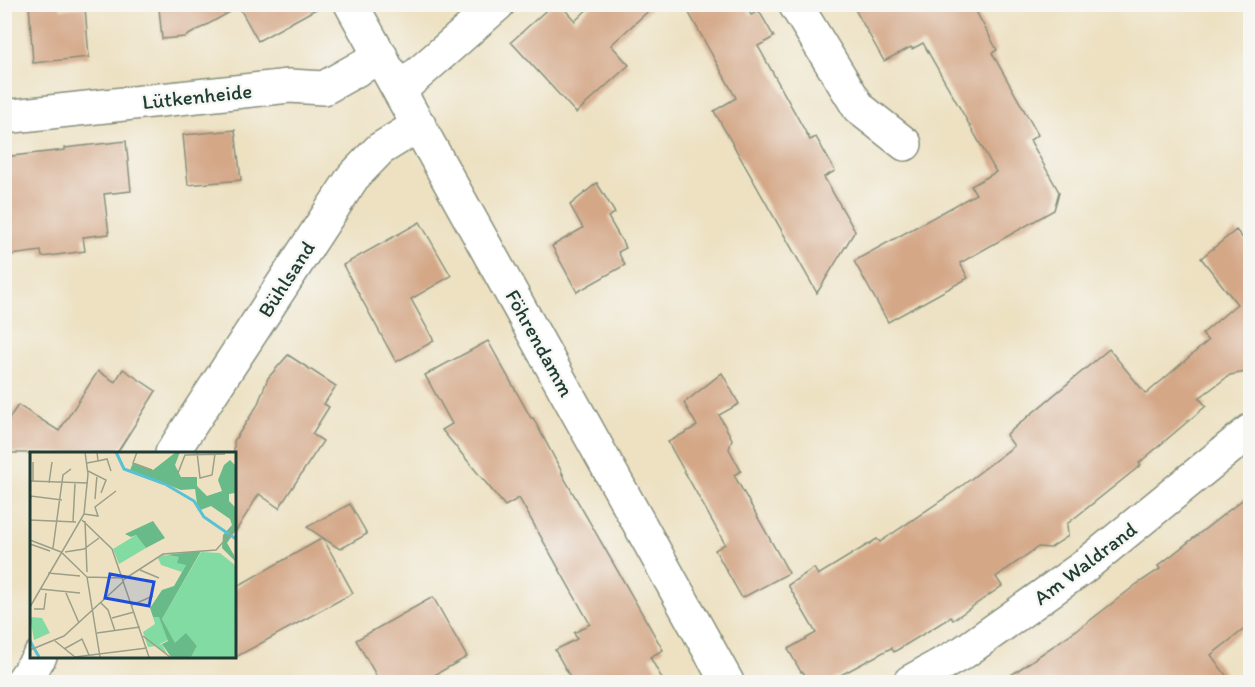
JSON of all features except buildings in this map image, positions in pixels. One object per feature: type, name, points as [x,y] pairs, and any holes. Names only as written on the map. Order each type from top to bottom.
[{"type":"street","name":"Föhrendamm","points":[[351,4],[727,682]]},
{"type":"street","points":[[400,90],[498,4]]},
{"type":"street","points":[[795,4],[859,108],[905,144]]},
{"type":"street","name":"Lütkenheide","points":[[4,117],[289,86],[324,88],[381,56]]},
{"type":"street","name":"Bühlsand","points":[[173,452],[353,177],[380,148],[419,125]]},
{"type":"street","name":"Am Waldrand","points":[[910,682],[964,652],[1082,568],[1251,431]]},
{"type":"street","points":[[22,682],[39,657]]}]
